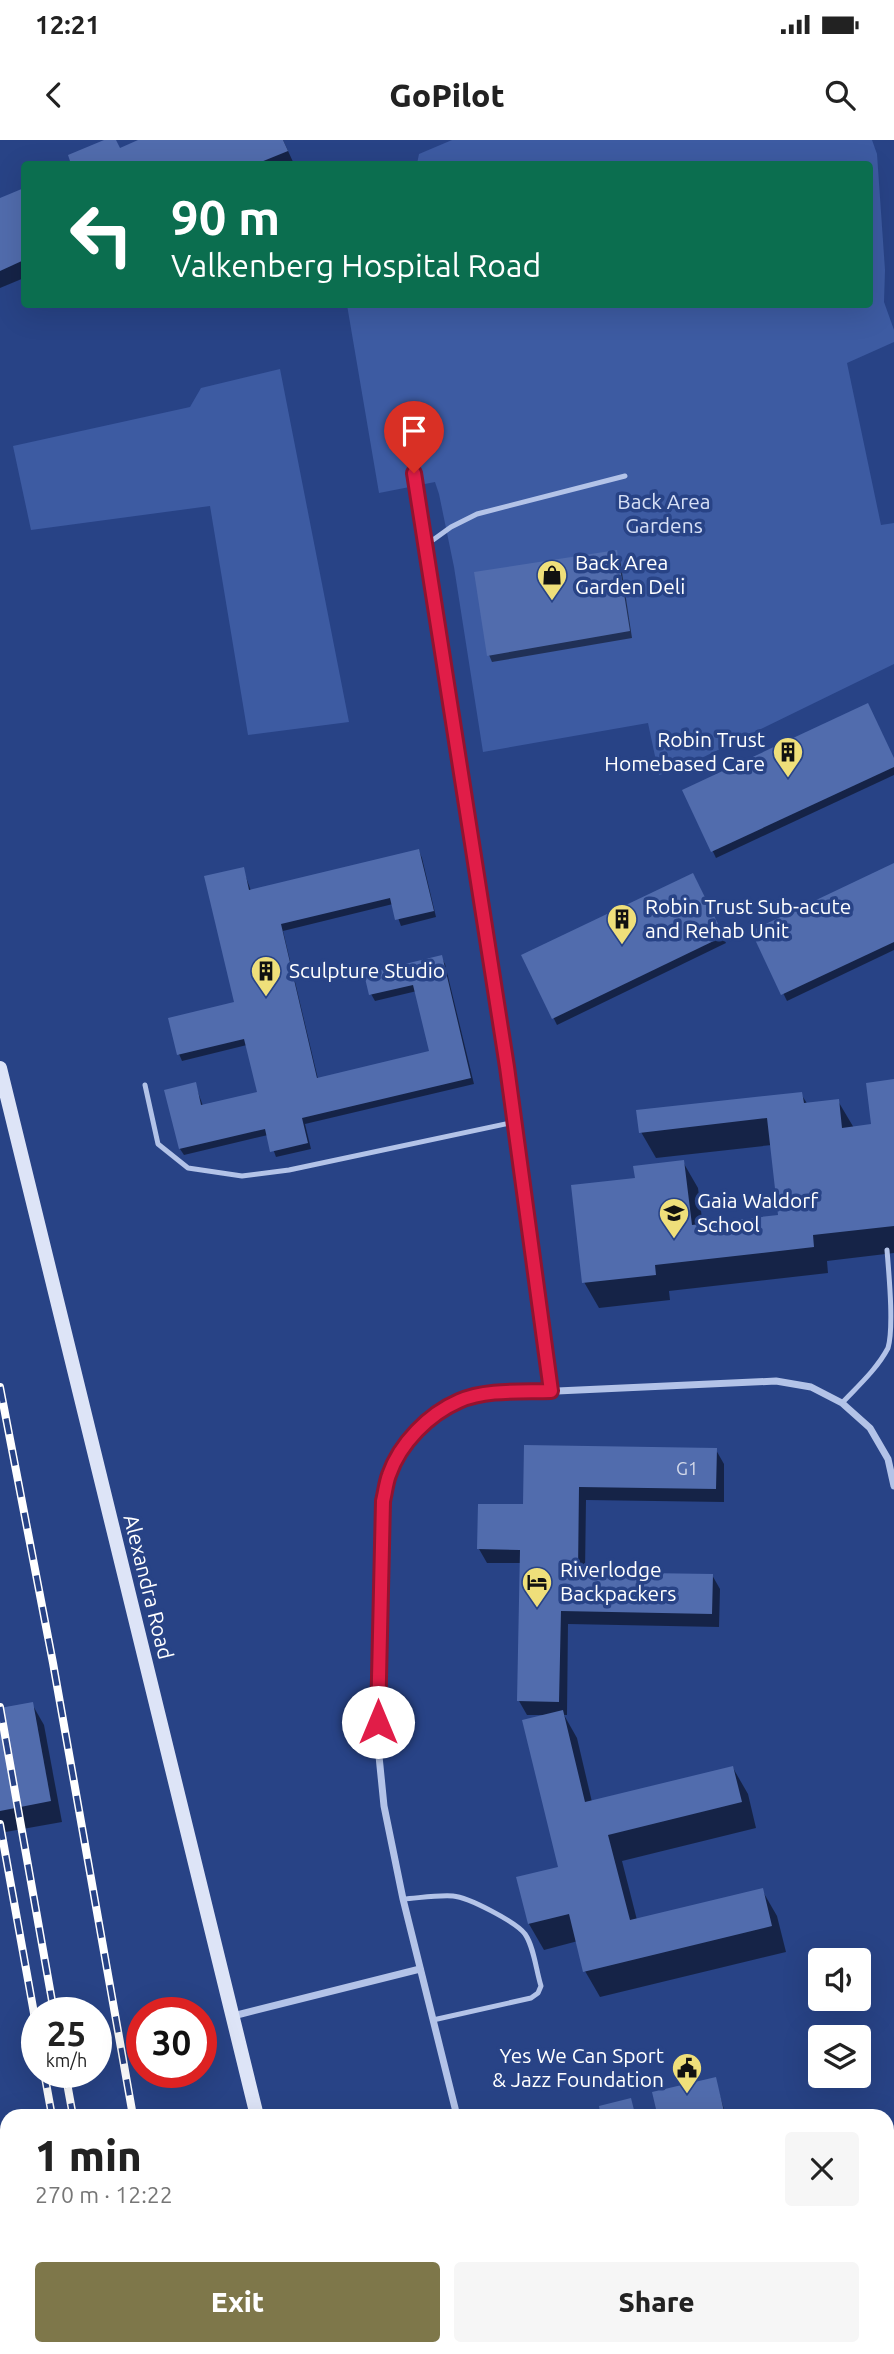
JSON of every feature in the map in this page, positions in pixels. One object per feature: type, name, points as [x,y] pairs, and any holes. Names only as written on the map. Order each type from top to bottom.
[{"type":"street","points":[[414,473],[515,1122],[551,1391]]},
{"type":"street","name":"Alexandra Road","points":[[0,1068],[255,2109]]},
{"type":"street","points":[[455,2109],[403,1899],[384,1806],[378,1746],[383,1501],[389,1474],[400,1452],[433,1415],[460,1400],[491,1394],[776,1381],[811,1387],[842,1403],[870,1428],[888,1460],[894,1486]]},
{"type":"street","points":[[233,2016],[420,1969]]},
{"type":"lane","points":[[426,545],[451,527],[477,514],[625,476]]},
{"type":"lane","points":[[145,1085],[158,1144],[187,1168],[242,1176],[289,1170],[515,1122]]},
{"type":"lane","points":[[842,1403],[890,1345],[892,1324],[887,1250]]},
{"type":"lane","points":[[403,1899],[454,1896],[515,1925],[528,1941],[541,1986],[538,1993],[531,1997],[433,2020]]},
{"type":"green space","name":"Back Area Gardens","points":[[452,140],[872,140],[877,154],[885,270],[884,302],[894,330],[894,342],[847,363],[881,525],[894,523],[894,664],[677,770],[659,775],[648,723],[483,752],[454,567],[439,494],[435,482],[379,493],[348,308],[873,308],[873,161],[418,161],[419,154]]},
{"type":"green space","points":[[280,369],[349,722],[248,735],[210,506],[31,530],[13,446],[190,407],[201,388]]},
{"type":"building","points":[[104,140],[116,140],[120,148],[138,140],[283,140],[288,151],[263,161],[70,161],[68,155]]},
{"type":"building","points":[[21,189],[21,261],[0,271],[0,198]]},
{"type":"building","name":"Back Area Garden Deli","points":[[617,550],[630,631],[487,656],[474,572]]},
{"type":"building","name":"Robin Trust Homebased Care","points":[[868,703],[894,758],[894,767],[711,852],[682,790]]},
{"type":"building","name":"Sculpture Studio","points":[[419,849],[434,911],[395,920],[390,898],[281,924],[317,1078],[429,1051],[413,985],[369,995],[364,974],[442,955],[471,1078],[302,1118],[308,1143],[270,1152],[265,1129],[179,1149],[164,1090],[196,1082],[201,1105],[257,1092],[244,1039],[177,1055],[168,1018],[234,1002],[204,876],[244,867],[249,890]]},
{"type":"building","points":[[894,863],[894,942],[781,995],[751,931]]},
{"type":"building","name":"Robin Trust Sub-acute and Rehab Unit","points":[[693,873],[724,936],[552,1019],[521,955]]},
{"type":"building","points":[[894,1079],[894,1226],[813,1235],[814,1247],[655,1265],[656,1275],[582,1283],[571,1185],[635,1178],[633,1166],[684,1160],[692,1225],[778,1215],[767,1118],[639,1133],[636,1110],[802,1092],[804,1103],[839,1099],[842,1128],[871,1124],[866,1083]]},
{"type":"building","points":[[524,1445],[717,1448],[716,1489],[579,1487],[578,1572],[713,1574],[712,1614],[561,1611],[559,1702],[517,1701],[520,1550],[477,1549],[478,1504],[523,1504]]},
{"type":"building","points":[[33,1702],[51,1801],[0,1811],[0,1708]]},
{"type":"building","points":[[563,1710],[585,1802],[733,1766],[742,1802],[608,1835],[630,1920],[763,1888],[772,1926],[583,1972],[569,1914],[528,1924],[516,1877],[558,1867],[522,1720]]},
{"type":"building","name":"Yes We Can Sport & Jazz Foundation","points":[[716,2077],[723,2109],[656,2109],[652,2092]]},
{"type":"building","name":"Yes We Can Sport & Jazz Foundation","points":[[631,2098],[634,2109],[600,2109],[599,2106]]},
{"type":"railway","points":[[0,1387],[53,1663],[132,2109]]},
{"type":"railway","points":[[0,1707],[51,1997]]},
{"type":"railway","points":[[0,1824],[31,1997]]},
{"type":"railway","points":[[47,2088],[51,2109]]},
{"type":"railway","points":[[68,2088],[72,2109]]},
{"type":"place","name":"Back Area Garden Deli","points":[[552,602]]},
{"type":"place","name":"Robin Trust Homebased Care","points":[[788,779]]},
{"type":"place","name":"Robin Trust Sub-acute and Rehab Unit","points":[[622,946]]},
{"type":"place","name":"Sculpture Studio","points":[[266,998]]},
{"type":"place","name":"Gaia Waldorf School","points":[[674,1240]]},
{"type":"place","name":"Riverlodge Backpackers","points":[[537,1609]]},
{"type":"place","name":"Yes We Can Sport & Jazz Foundation","points":[[687,2095]]},
{"type":"route","points":[[378,1722],[383,1501],[389,1474],[400,1452],[433,1415],[460,1400],[491,1394],[551,1391],[507,1067],[414,473]]}]
